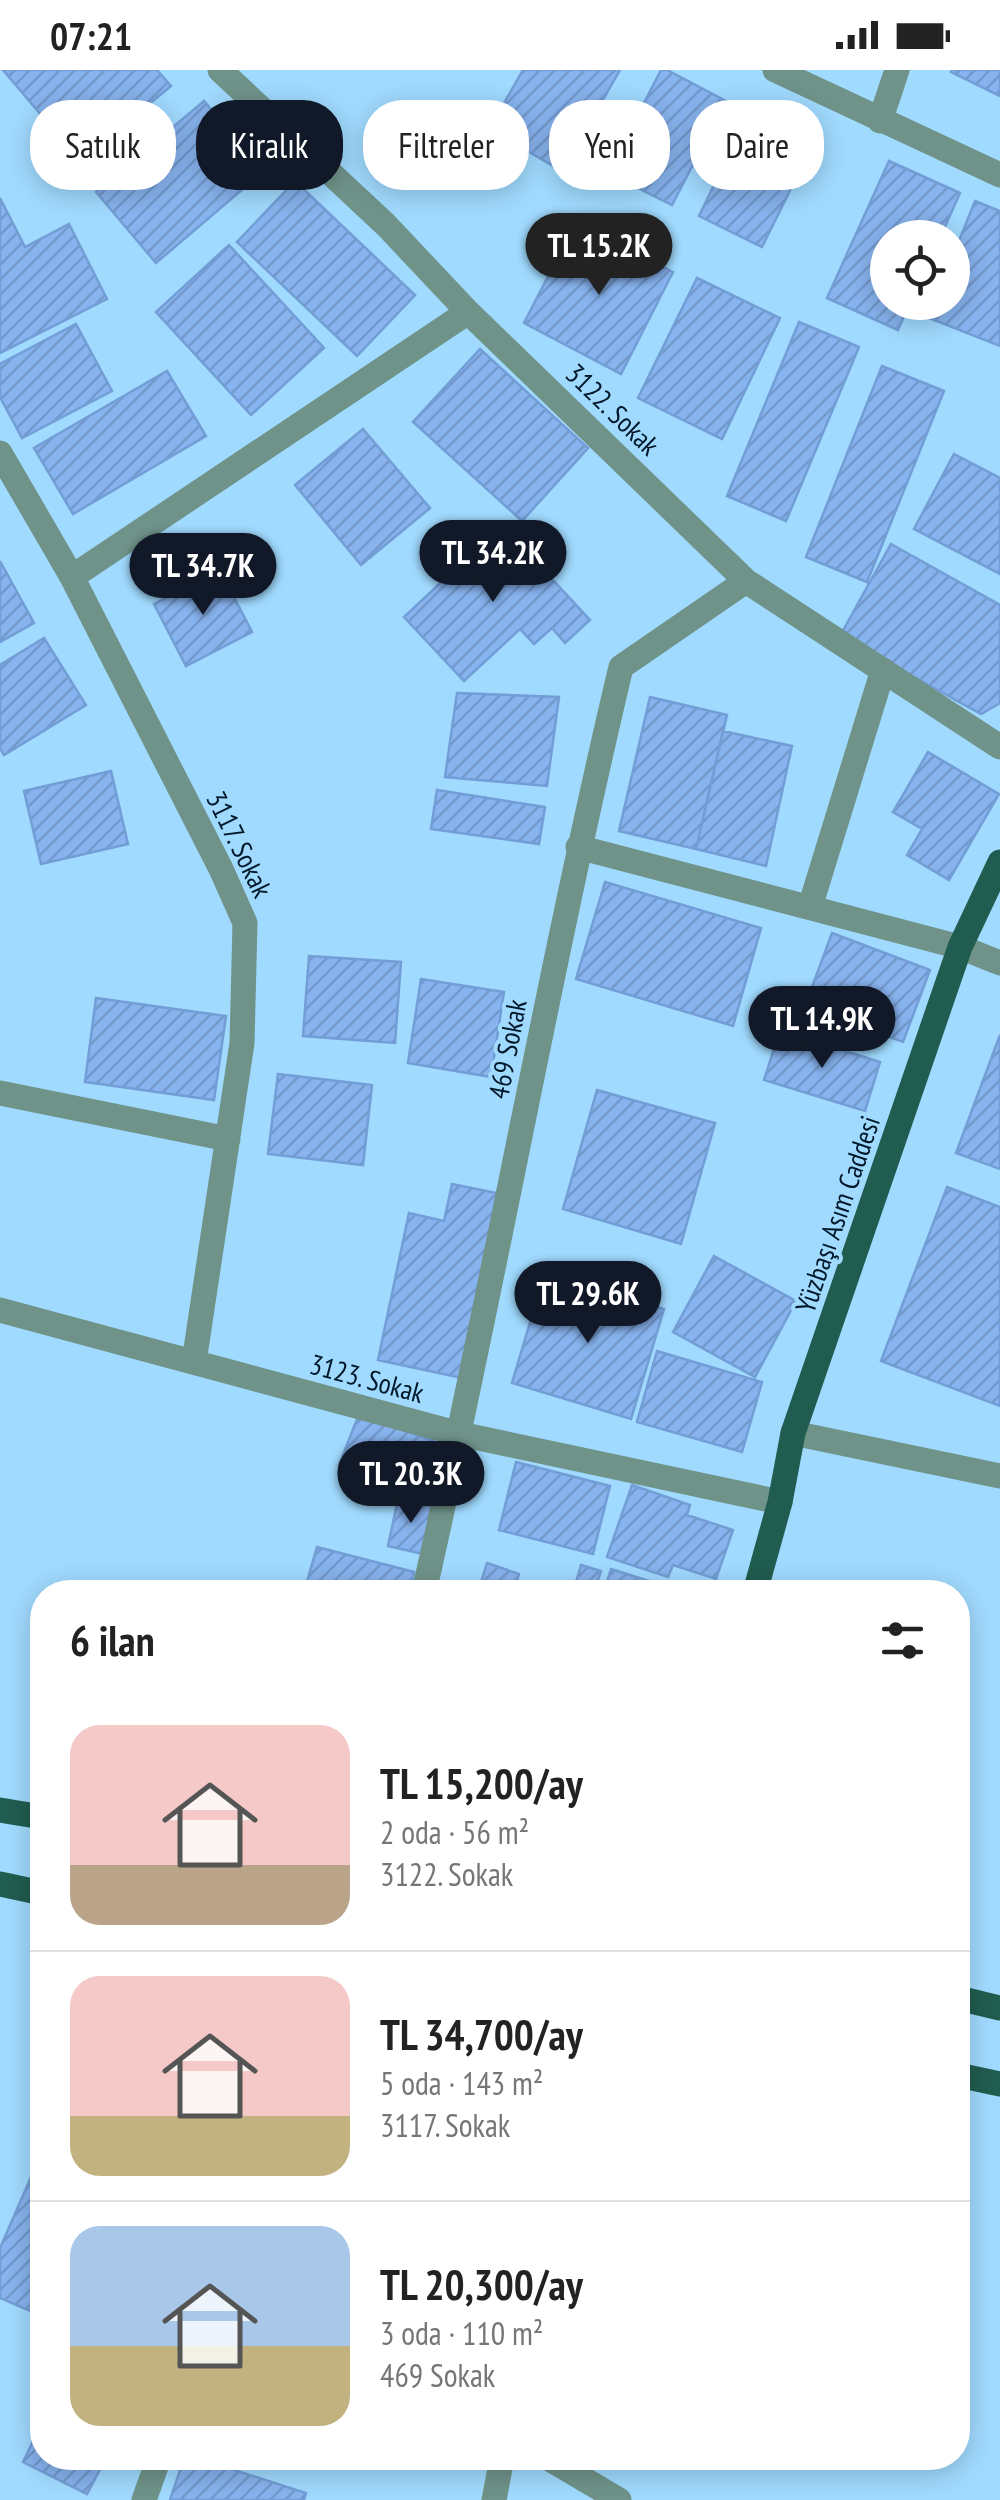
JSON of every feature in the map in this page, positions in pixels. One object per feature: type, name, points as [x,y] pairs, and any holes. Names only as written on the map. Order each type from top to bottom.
[{"type":"main road","name":"Yüzbaşı Asım Caddesi","points":[[757,1580],[780,1502],[793,1433],[960,947],[1000,862]]},
{"type":"main road","points":[[0,1810],[30,1816]]},
{"type":"main road","points":[[0,1884],[30,1890]]},
{"type":"main road","points":[[970,2001],[1000,2008]]},
{"type":"main road","points":[[970,2078],[1000,2084]]},
{"type":"street","name":"3122. Sokak","points":[[220,70],[386,225],[468,312],[746,581],[1000,747]]},
{"type":"street","points":[[775,70],[1000,175]]},
{"type":"street","points":[[880,121],[897,70]]},
{"type":"street","points":[[72,578],[468,312]]},
{"type":"street","name":"3117. Sokak","points":[[0,453],[72,578],[245,923],[242,1042],[194,1362]]},
{"type":"street","name":"469 Sokak","points":[[427,1580],[460,1434],[578,847],[620,667],[746,581]]},
{"type":"street","points":[[810,907],[883,670]]},
{"type":"street","points":[[578,847],[960,947],[1000,963]]},
{"type":"street","points":[[0,1092],[228,1139]]},
{"type":"street","name":"3123. Sokak","points":[[0,1310],[460,1434],[780,1502]]},
{"type":"street","points":[[793,1433],[1000,1476]]},
{"type":"street","points":[[144,2500],[155,2470]]},
{"type":"street","points":[[494,2500],[500,2470]]},
{"type":"street","points":[[568,2470],[619,2500]]},
{"type":"building","points":[[3,70],[157,70],[171,86],[154,100],[30,102]]},
{"type":"building","points":[[523,70],[620,70],[603,100],[549,100],[549,164],[529,152],[529,100],[506,100]]},
{"type":"building","points":[[661,70],[667,70],[724,100],[690,100],[690,170],[672,205],[642,190],[670,190],[670,100],[646,100]]},
{"type":"building","points":[[1000,70],[1000,96],[951,72]]},
{"type":"building","points":[[196,108],[196,190],[242,190],[156,263],[96,192],[176,190],[176,125]]},
{"type":"building","points":[[889,161],[960,193],[948,220],[870,220],[870,317],[827,298]]},
{"type":"building","points":[[286,190],[304,190],[415,295],[357,356],[237,242]]},
{"type":"building","points":[[712,190],[790,190],[762,247],[699,216]]},
{"type":"building","points":[[0,198],[25,247],[69,224],[107,299],[0,353]]},
{"type":"building","points":[[975,201],[1000,211],[1000,346],[934,320],[970,320],[967,220]]},
{"type":"building","points":[[576,222],[673,272],[621,374],[524,323]]},
{"type":"building","points":[[229,245],[324,348],[251,415],[156,312]]},
{"type":"building","points":[[697,278],[780,318],[722,439],[638,398]]},
{"type":"building","points":[[876,320],[902,320],[898,330]]},
{"type":"building","points":[[799,322],[859,347],[786,521],[727,496]]},
{"type":"building","points":[[76,324],[112,391],[22,438],[0,397],[0,364]]},
{"type":"building","points":[[480,349],[588,448],[522,521],[413,422]]},
{"type":"building","points":[[882,366],[944,391],[867,582],[806,557]]},
{"type":"building","points":[[167,371],[206,436],[73,514],[34,448]]},
{"type":"building","points":[[363,429],[430,508],[361,565],[295,485]]},
{"type":"building","points":[[954,454],[1000,478],[1000,574],[914,529]]},
{"type":"building","points":[[502,525],[590,620],[565,643],[552,628],[534,644],[520,629],[464,681],[404,617]]},
{"type":"building","points":[[891,544],[1000,605],[1000,703],[981,714],[840,636]]},
{"type":"building","points":[[0,561],[34,623],[0,642]]},
{"type":"building","points":[[220,570],[252,632],[186,666],[154,604]]},
{"type":"building","points":[[44,638],[86,705],[4,755],[0,748],[0,665]]},
{"type":"building","points":[[457,693],[559,697],[547,786],[445,777]]},
{"type":"building","points":[[650,697],[727,715],[696,849],[619,831]]},
{"type":"building","points":[[723,731],[792,746],[766,866],[696,849]]},
{"type":"building","points":[[928,752],[999,794],[949,880],[907,855],[922,829],[893,812]]},
{"type":"building","points":[[111,771],[128,844],[41,864],[24,791]]},
{"type":"building","points":[[437,790],[545,807],[539,844],[431,829]]},
{"type":"building","points":[[605,882],[761,928],[733,1026],[576,979]]},
{"type":"building","points":[[832,933],[930,970],[903,1042],[805,1006]]},
{"type":"building","points":[[309,956],[401,962],[395,1043],[303,1036]]},
{"type":"building","points":[[421,979],[504,992],[491,1077],[408,1063]]},
{"type":"building","points":[[96,998],[226,1016],[214,1100],[85,1082]]},
{"type":"building","points":[[780,1030],[880,1062],[865,1111],[764,1080]]},
{"type":"building","points":[[1000,1035],[1000,1169],[956,1153]]},
{"type":"building","points":[[278,1074],[372,1085],[363,1165],[268,1154]]},
{"type":"building","points":[[597,1090],[715,1123],[681,1244],[563,1209]]},
{"type":"building","points":[[452,1184],[501,1194],[462,1378],[378,1360],[409,1213],[444,1221]]},
{"type":"building","points":[[947,1187],[1000,1207],[1000,1406],[881,1361]]},
{"type":"building","points":[[714,1256],[796,1301],[755,1377],[673,1332]]},
{"type":"building","points":[[545,1272],[664,1309],[631,1419],[512,1383]]},
{"type":"building","points":[[657,1351],[762,1382],[742,1452],[637,1422]]},
{"type":"building","points":[[359,1414],[436,1442],[423,1465],[442,1472],[432,1499],[339,1465]]},
{"type":"building","points":[[516,1462],[610,1486],[593,1554],[499,1530]]},
{"type":"building","points":[[632,1485],[690,1505],[687,1515],[733,1530],[716,1579],[673,1565],[668,1577],[607,1557]]},
{"type":"building","points":[[398,1499],[434,1507],[423,1554],[388,1546]]},
{"type":"building","points":[[317,1547],[414,1572],[412,1580],[307,1580]]},
{"type":"building","points":[[487,1563],[519,1574],[517,1580],[482,1580]]},
{"type":"building","points":[[581,1565],[601,1571],[598,1580],[577,1580]]},
{"type":"building","points":[[611,1569],[646,1580],[608,1580]]},
{"type":"building","points":[[30,2180],[30,2311],[0,2298],[0,2248]]},
{"type":"building","points":[[30,2448],[30,2466],[23,2462]]},
{"type":"building","points":[[39,2470],[100,2470],[87,2494]]},
{"type":"building","points":[[180,2470],[234,2470],[306,2493],[304,2500],[170,2500]]}]
